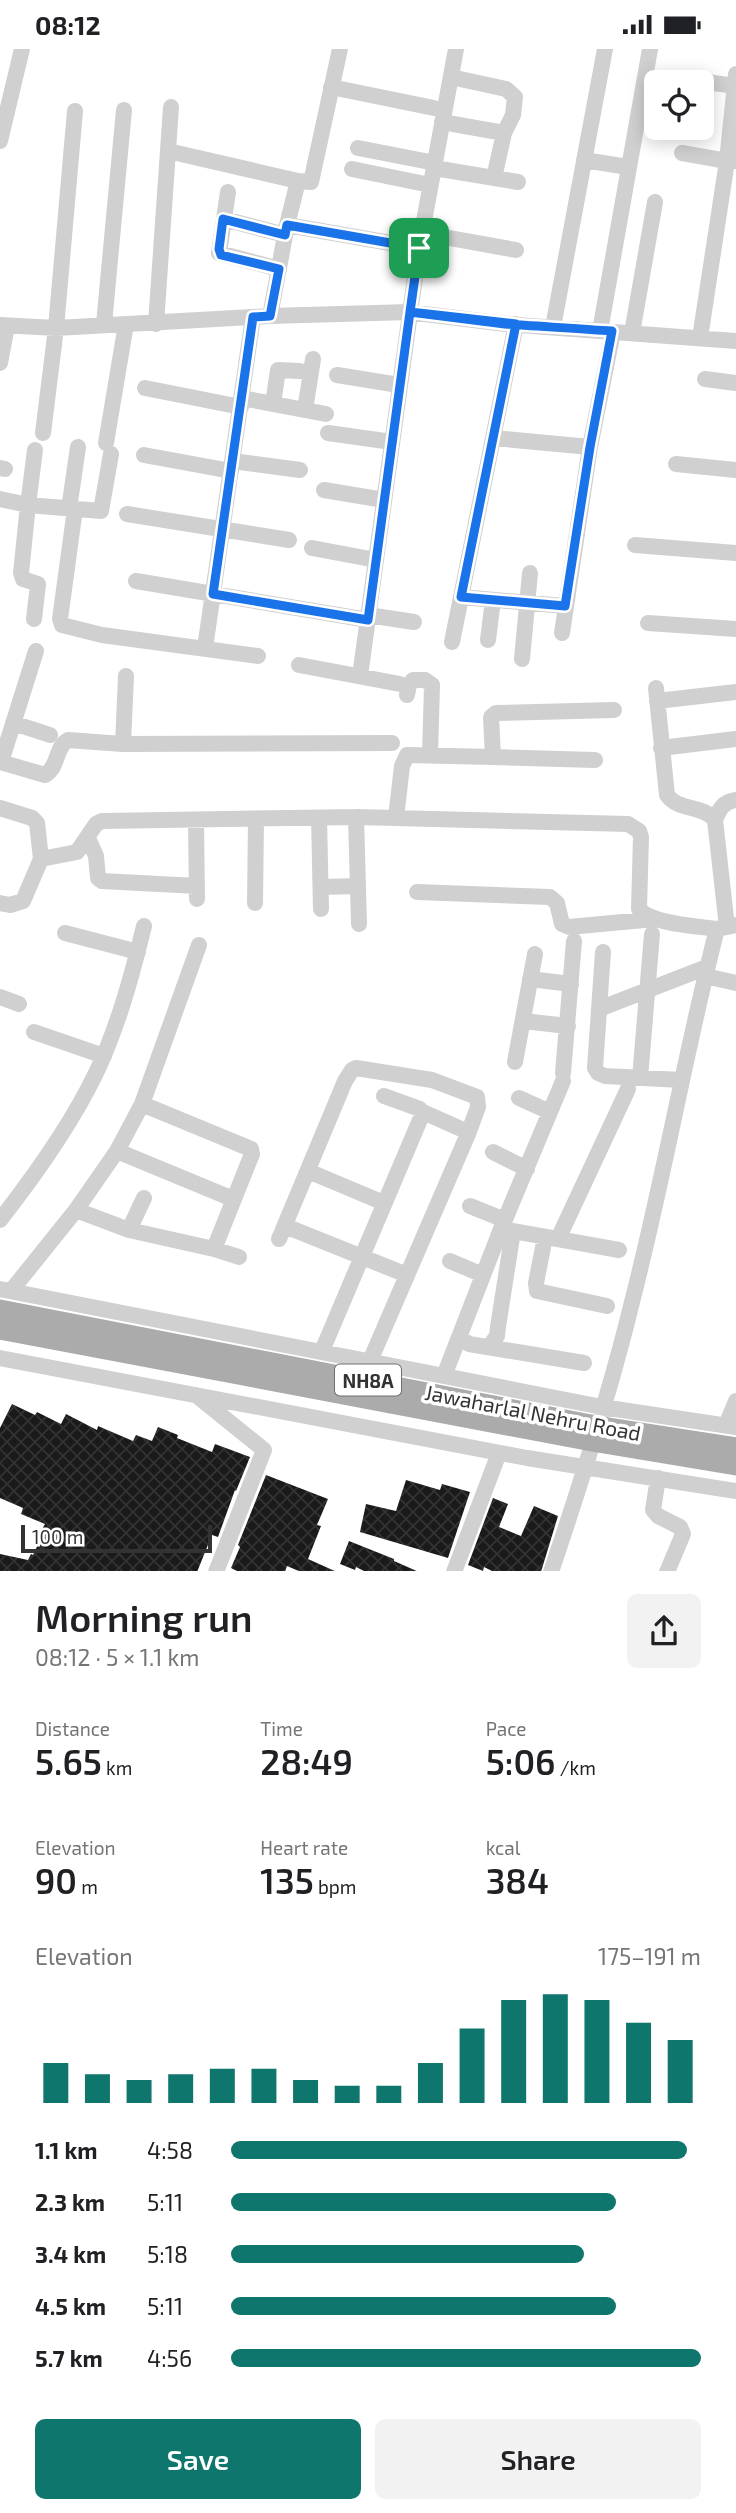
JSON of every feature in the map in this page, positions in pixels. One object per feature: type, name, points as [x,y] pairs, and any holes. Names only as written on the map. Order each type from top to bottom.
[{"type":"main road","name":"Jawaharlal Nehru Road","points":[[0,1310],[597,1425],[736,1465]]},
{"type":"main road","name":"Jawaharlal Nehru Road","points":[[0,1329],[736,1448]]},
{"type":"street","points":[[0,141],[22,49]]},
{"type":"street","points":[[168,151],[307,183],[313,179],[340,49]]},
{"type":"street","points":[[360,676],[420,240],[434,165],[438,115],[451,77],[456,49]]},
{"type":"street","points":[[553,327],[605,49]]},
{"type":"street","points":[[562,633],[628,167],[650,49]]},
{"type":"street","points":[[451,77],[512,92],[515,96],[513,115],[504,133],[494,178]]},
{"type":"street","points":[[700,338],[731,161],[735,80],[714,80]]},
{"type":"street","points":[[331,86],[504,133]]},
{"type":"street","points":[[156,324],[171,107]]},
{"type":"street","points":[[104,324],[124,110]]},
{"type":"street","points":[[43,433],[56,328],[75,111]]},
{"type":"street","points":[[358,148],[518,182]]},
{"type":"street","points":[[682,153],[731,161]]},
{"type":"street","points":[[584,160],[628,167]]},
{"type":"street","points":[[352,169],[430,185]]},
{"type":"street","points":[[270,316],[298,181]]},
{"type":"street","points":[[228,192],[219,249],[221,255],[279,269]]},
{"type":"street","points":[[632,333],[655,202]]},
{"type":"street","points":[[223,219],[286,230],[516,250]]},
{"type":"street","points":[[0,363],[3,325],[56,328],[270,316],[410,312],[516,324],[736,341]]},
{"type":"street","points":[[205,648],[253,317]]},
{"type":"street","points":[[0,499],[28,505],[102,510],[126,324]]},
{"type":"street","points":[[452,642],[516,324]]},
{"type":"street","points":[[305,410],[313,359]]},
{"type":"street","points":[[273,404],[278,370],[300,371]]},
{"type":"street","points":[[337,375],[400,386]]},
{"type":"street","points":[[705,379],[736,383]]},
{"type":"street","points":[[145,388],[273,404],[326,414]]},
{"type":"street","points":[[328,433],[392,442]]},
{"type":"street","points":[[492,438],[590,447]]},
{"type":"street","points":[[78,447],[60,619],[62,625],[102,635],[258,656]]},
{"type":"street","points":[[34,619],[38,584],[23,579],[20,573],[36,450]]},
{"type":"street","points":[[144,455],[232,466],[300,470]]},
{"type":"street","points":[[676,464],[736,470]]},
{"type":"street","points":[[324,490],[384,500]]},
{"type":"street","points":[[127,514],[289,540]]},
{"type":"street","points":[[635,545],[736,553]]},
{"type":"street","points":[[312,548],[376,560]]},
{"type":"street","points":[[522,659],[530,573]]},
{"type":"street","points":[[136,581],[414,622]]},
{"type":"street","points":[[461,597],[565,606]]},
{"type":"street","points":[[488,640],[493,600]]},
{"type":"street","points":[[648,623],[736,629]]},
{"type":"street","points":[[36,651],[0,762],[45,775],[53,769],[65,741],[122,744],[392,743]]},
{"type":"street","points":[[299,665],[360,676],[404,690],[413,680],[425,680],[432,685],[430,755]]},
{"type":"street","points":[[122,744],[126,676]]},
{"type":"street","points":[[551,1571],[586,1468],[632,1302],[706,972],[727,927],[715,820],[708,813],[669,799],[656,694],[736,692]]},
{"type":"street","points":[[493,757],[491,717],[496,713],[614,710]]},
{"type":"street","points":[[13,723],[50,736]]},
{"type":"street","points":[[661,748],[736,739]]},
{"type":"street","points":[[396,818],[404,759],[407,755],[595,759]]},
{"type":"street","points":[[715,820],[727,801],[736,800]]},
{"type":"street","points":[[0,808],[32,818],[37,823],[41,859],[23,901],[10,905],[0,903]]},
{"type":"street","points":[[356,817],[359,924]]},
{"type":"street","points":[[41,859],[77,852],[96,824],[102,821],[356,817],[628,824],[639,831],[639,909],[654,927],[634,1084],[552,1238],[536,1283],[537,1291],[607,1305]]},
{"type":"street","points":[[319,818],[321,909]]},
{"type":"street","points":[[256,903],[257,820]]},
{"type":"street","points":[[88,838],[96,856],[98,878],[102,881],[197,893],[195,821]]},
{"type":"street","points":[[321,887],[358,886]]},
{"type":"street","points":[[417,892],[550,897],[557,903],[562,924],[569,927],[727,927]]},
{"type":"street","points":[[0,1220],[56,1142],[96,1073],[138,952],[144,926]]},
{"type":"street","points":[[65,933],[138,952]]},
{"type":"street","points":[[444,1376],[483,1275],[506,1227],[563,1077],[574,941]]},
{"type":"street","points":[[6,1290],[76,1210],[117,1151],[142,1104],[199,945]]},
{"type":"street","points":[[603,952],[594,1068],[598,1073],[634,1084],[681,1080]]},
{"type":"street","points":[[516,1062],[535,954]]},
{"type":"street","points":[[570,1002],[599,1006],[706,972],[736,983]]},
{"type":"street","points":[[530,979],[571,984]]},
{"type":"street","points":[[0,997],[19,1004]]},
{"type":"street","points":[[523,1021],[568,1026]]},
{"type":"street","points":[[34,1032],[104,1056]]},
{"type":"street","points":[[370,1361],[407,1275],[468,1132],[478,1107],[474,1094],[432,1080],[352,1069],[282,1233],[361,1257],[407,1275]]},
{"type":"street","points":[[384,1096],[420,1109],[468,1132]]},
{"type":"street","points":[[519,1098],[550,1112]]},
{"type":"street","points":[[142,1104],[251,1149],[252,1154],[214,1249]]},
{"type":"street","points":[[322,1351],[423,1112]]},
{"type":"street","points":[[117,1151],[233,1199]]},
{"type":"street","points":[[493,1152],[527,1168]]},
{"type":"street","points":[[308,1171],[384,1203]]},
{"type":"street","points":[[130,1230],[144,1198]]},
{"type":"street","points":[[470,1206],[506,1227],[619,1250]]},
{"type":"street","points":[[76,1210],[130,1230],[239,1257]]},
{"type":"street","points":[[489,1347],[499,1327],[506,1227]]},
{"type":"street","points":[[450,1261],[483,1275]]},
{"type":"street","points":[[6,1290],[444,1376],[597,1425],[731,1426],[736,1401]]},
{"type":"street","points":[[459,1337],[469,1344],[584,1363]]},
{"type":"street","points":[[0,1358],[499,1453],[736,1490]]},
{"type":"street","points":[[194,1394],[264,1450],[216,1571]]},
{"type":"street","points":[[454,1571],[499,1453]]},
{"type":"street","points":[[658,1478],[653,1510],[658,1516],[680,1527],[683,1534],[667,1571]]},
{"type":"building","points":[[12,1404],[61,1424],[66,1414],[97,1430],[98,1426],[133,1441],[136,1435],[152,1441],[158,1427],[212,1452],[215,1444],[250,1457],[218,1537],[212,1535],[197,1571],[0,1571],[0,1554],[28,1560],[31,1554],[33,1555],[45,1524],[21,1514],[23,1508],[0,1498],[0,1428]]},
{"type":"building","points":[[266,1475],[328,1499],[317,1525],[321,1526],[308,1559],[335,1571],[299,1571],[287,1566],[285,1571],[237,1571],[231,1568],[240,1547],[238,1545]]},
{"type":"building","points":[[406,1480],[440,1490],[442,1484],[470,1492],[448,1558],[360,1532],[366,1504],[396,1511]]},
{"type":"building","points":[[493,1498],[508,1504],[499,1527],[521,1536],[534,1506],[558,1516],[541,1571],[492,1571],[484,1567],[483,1571],[468,1565]]},
{"type":"building","points":[[349,1541],[417,1571],[364,1571],[340,1564]]},
{"type":"route","points":[[419,248],[287,225],[285,235],[223,219],[219,249],[221,255],[279,269],[270,316],[253,317],[213,594],[368,620],[410,312],[516,324],[461,597],[565,606],[590,447],[612,331],[516,324],[505,324],[410,312],[419,248]]}]
